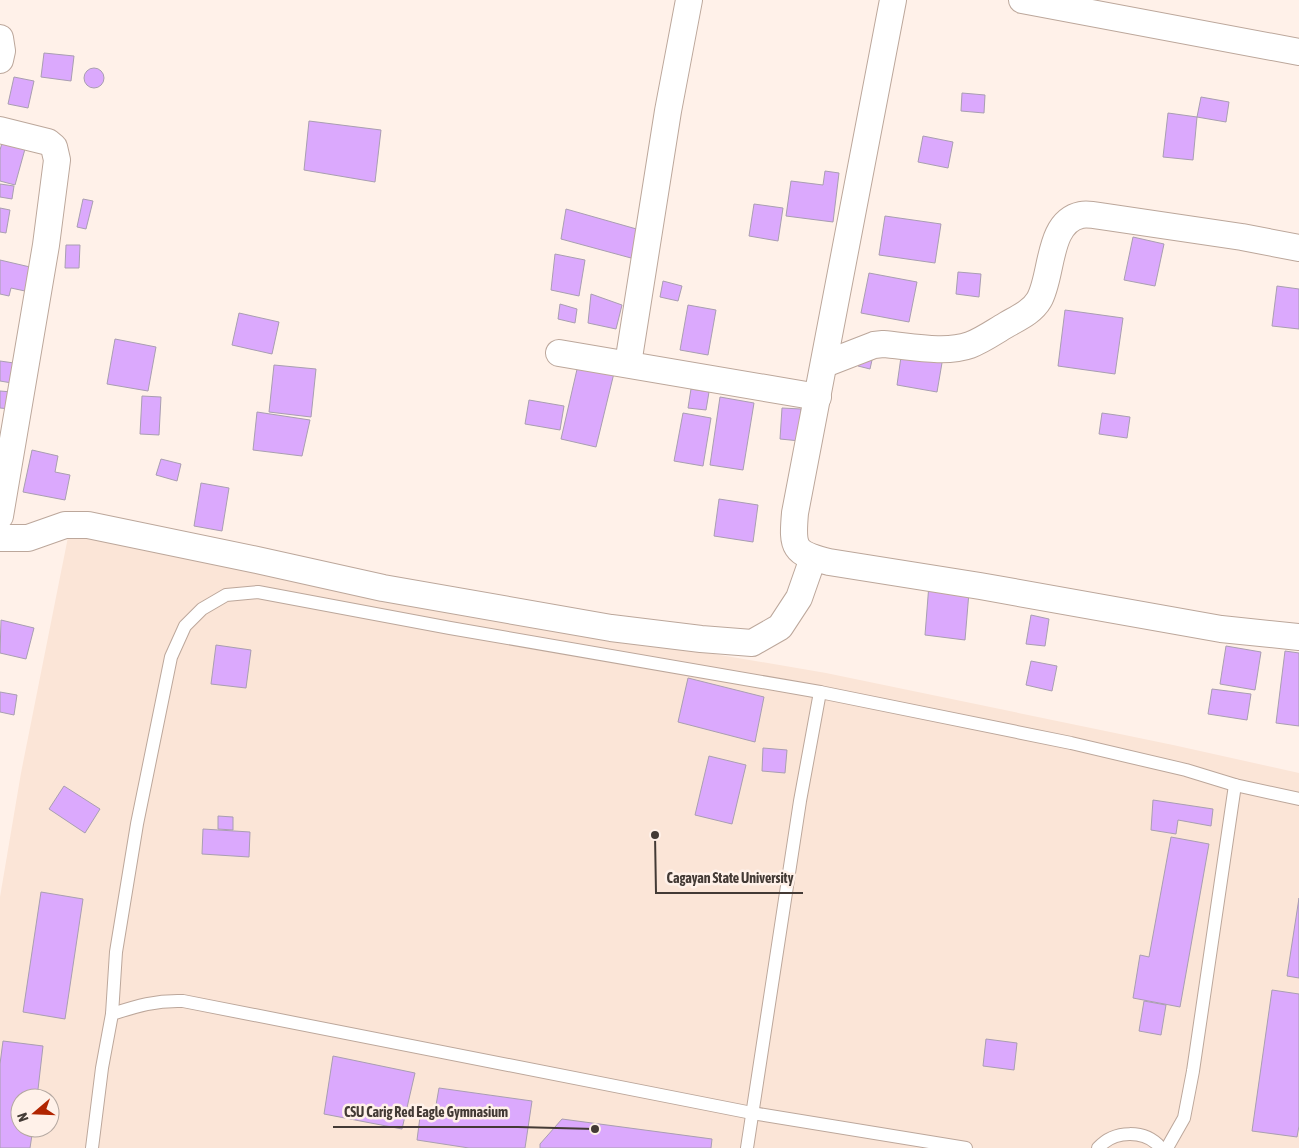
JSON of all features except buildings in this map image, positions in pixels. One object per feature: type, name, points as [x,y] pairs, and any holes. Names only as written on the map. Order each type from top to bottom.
[{"type":"street","points":[[628,364],[668,111],[689,0]]},
{"type":"street","points":[[893,0],[825,364],[795,513],[793,537],[797,548],[813,558],[1221,629],[1299,637]]},
{"type":"street","points":[[1022,0],[1299,52]]},
{"type":"street","points":[[0,38],[2,50],[0,60]]},
{"type":"street","points":[[0,130],[48,142],[54,147],[57,160],[46,245],[0,516]]},
{"type":"street","points":[[825,364],[883,344],[951,350],[980,341],[1033,308],[1039,300],[1044,287],[1058,234],[1071,219],[1081,215],[1100,216],[1223,234],[1299,248]]},
{"type":"street","points":[[559,353],[818,397]]},
{"type":"street","points":[[0,538],[28,538],[65,525],[88,525],[383,588],[611,628],[752,643],[780,627],[799,598],[813,558]]},
{"type":"lane","points":[[92,1148],[112,1014],[116,952],[138,824],[171,657],[185,626],[202,609],[226,595],[258,592],[469,632],[820,692],[1108,752],[1186,770],[1235,785],[1299,799]]},
{"type":"lane","points":[[747,1148],[797,819],[820,692]]},
{"type":"lane","points":[[1167,1148],[1184,1118],[1193,1071],[1235,785]]},
{"type":"lane","points":[[112,1014],[156,1002],[183,1001],[752,1113],[966,1148]]},
{"type":"lane","points":[[1098,1148],[1102,1143],[1115,1136],[1130,1133],[1145,1137],[1161,1148]]},
{"type":"shaded area","points":[[70,527],[375,596],[826,673],[1299,773],[1299,1148],[0,1148],[0,897],[21,773]]},
{"type":"place","name":"Cagayan State University","points":[[655,835]]},
{"type":"place","name":"CSU Carig Red Eagle Gymnasium","points":[[595,1129]]}]
